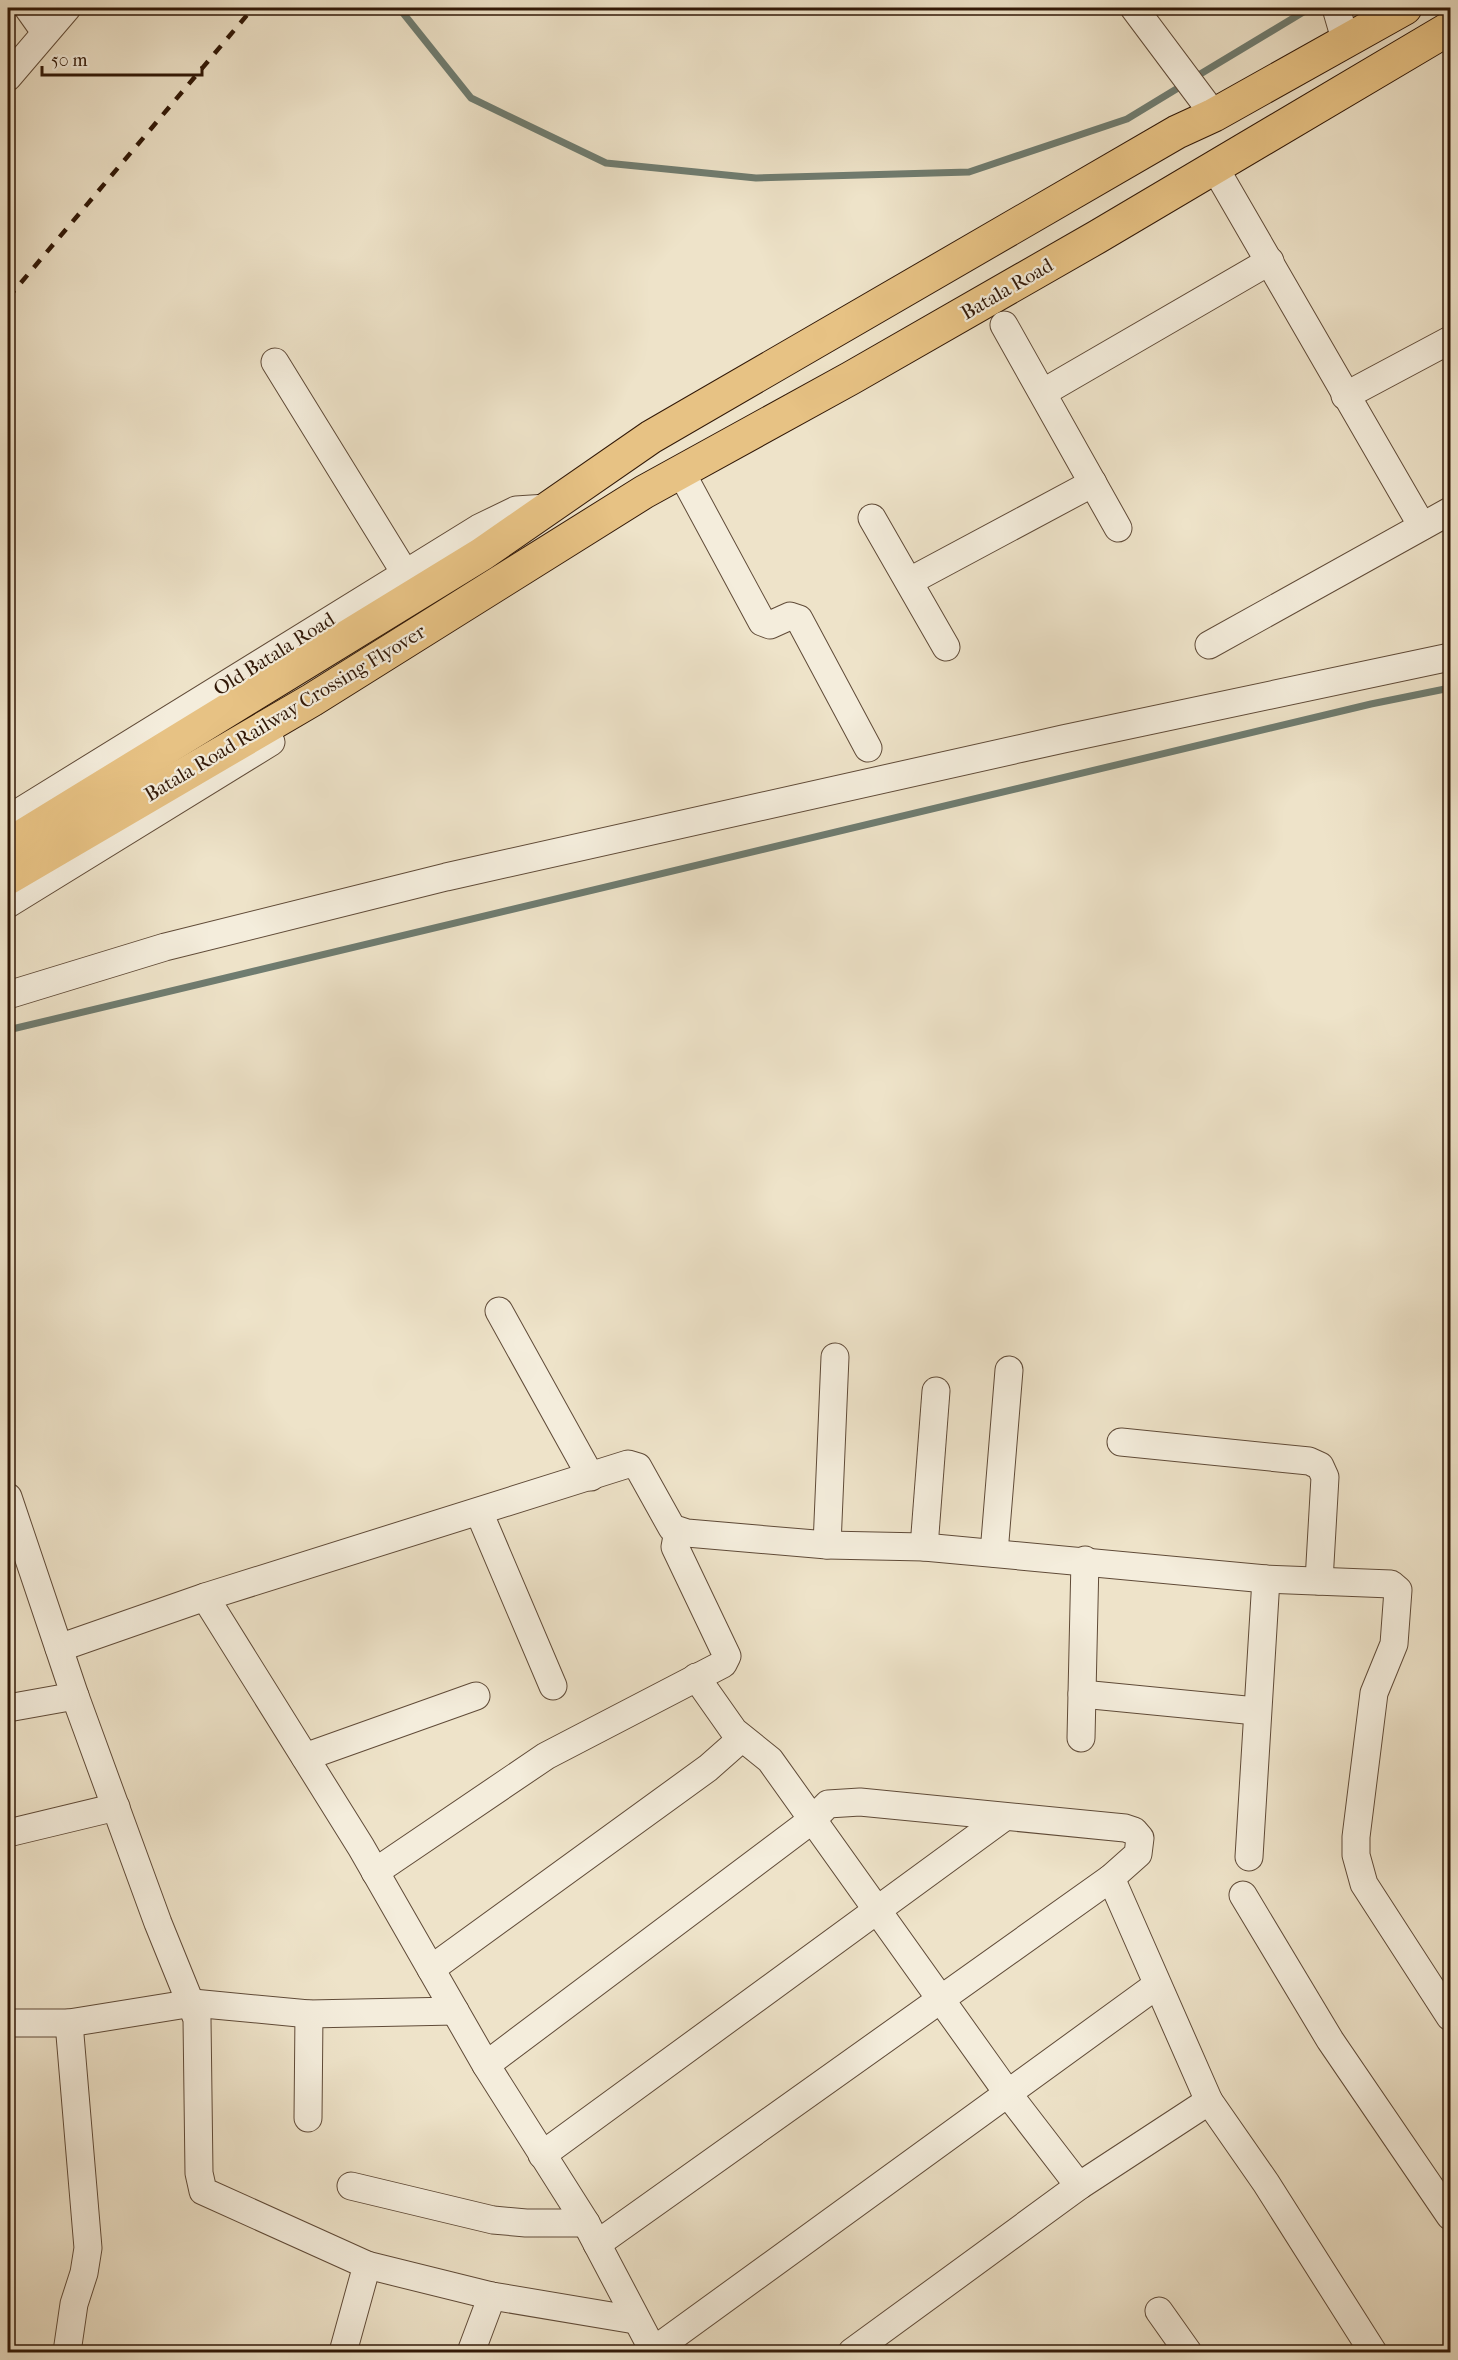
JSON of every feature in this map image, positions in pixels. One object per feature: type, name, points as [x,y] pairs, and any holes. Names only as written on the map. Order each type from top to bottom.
[{"type":"main road","points":[[547,508],[651,437],[765,370],[1177,132],[1214,116],[1339,18],[1405,8]]},
{"type":"main road","name":"Batala Road","points":[[560,544],[681,472],[851,378],[1215,168],[1450,28]]},
{"type":"main road","name":"Batala Road Railway Crossing Flyover","points":[[8,845],[482,554],[547,508]]},
{"type":"main road","name":"Batala Road Railway Crossing Flyover","points":[[8,878],[312,700],[560,544]]},
{"type":"street","points":[[28,8],[45,32]]},
{"type":"street","points":[[8,77],[67,8]]},
{"type":"street","points":[[1134,8],[1214,116]]},
{"type":"street","points":[[1215,168],[1422,526]]},
{"type":"street","points":[[1044,392],[1270,261]]},
{"type":"street","points":[[1004,325],[1044,392],[1118,528]]},
{"type":"street","points":[[1345,396],[1450,339]]},
{"type":"street","points":[[275,362],[405,573]]},
{"type":"street","points":[[681,472],[762,622],[770,625],[795,615],[799,619],[867,748]]},
{"type":"street","points":[[910,581],[1093,483]]},
{"type":"street","name":"Old Batala Road","points":[[8,819],[480,528],[516,510],[547,508]]},
{"type":"street","points":[[1209,645],[1450,511]]},
{"type":"street","points":[[872,518],[946,647]]},
{"type":"street","points":[[8,904],[300,724],[559,558],[560,544]]},
{"type":"street","points":[[8,995],[165,946],[446,877],[1063,739],[1450,657]]},
{"type":"street","points":[[499,1311],[591,1478]]},
{"type":"street","points":[[827,1545],[835,1357]]},
{"type":"street","points":[[994,1553],[1009,1370]]},
{"type":"street","points":[[924,1547],[936,1391]]},
{"type":"street","points":[[1121,1442],[1309,1461],[1320,1466],[1324,1477],[1319,1581]]},
{"type":"street","points":[[59,1648],[205,1597],[591,1478],[623,1465],[638,1467],[667,1522],[678,1532],[827,1545],[924,1547],[1085,1560],[1266,1579],[1391,1584],[1398,1590],[1394,1644],[1374,1693],[1356,1837],[1356,1855],[1364,1884],[1450,2017]]},
{"type":"street","points":[[8,1497],[75,1696],[158,1923],[193,2003],[199,2037],[199,2165],[203,2191],[368,2265],[492,2296],[635,2320]]},
{"type":"street","points":[[479,1512],[553,1686]]},
{"type":"street","points":[[375,1872],[546,1756],[723,1664],[727,1656],[675,1547],[678,1532]]},
{"type":"street","points":[[1081,1738],[1085,1560]]},
{"type":"street","points":[[1249,1857],[1256,1711],[1266,1579]]},
{"type":"street","points":[[205,1597],[375,1872],[486,2065],[591,2234],[653,2352],[1009,2095],[1157,1985]]},
{"type":"street","points":[[696,1677],[725,1720],[742,1738],[770,1760],[1009,2095],[1079,2186]]},
{"type":"street","points":[[1082,1694],[1256,1711]]},
{"type":"street","points":[[8,1708],[75,1696]]},
{"type":"street","points":[[305,1757],[476,1696]]},
{"type":"street","points":[[431,1969],[699,1774],[742,1738]]},
{"type":"street","points":[[351,2186],[493,2220],[591,2234],[941,1997],[1111,1878],[1138,1854],[1141,1844],[1134,1831],[837,1802],[828,1804],[812,1820],[486,2065]]},
{"type":"street","points":[[8,1833],[116,1807]]},
{"type":"street","points":[[542,2155],[1003,1818]]},
{"type":"street","points":[[1111,1878],[1209,2101],[1266,2183],[1373,2352]]},
{"type":"street","points":[[1243,1895],[1330,2040],[1446,2202]]},
{"type":"street","points":[[8,2023],[69,2023],[193,2003],[309,2014],[455,2011]]},
{"type":"street","points":[[308,2118],[309,2014]]},
{"type":"street","points":[[67,2352],[74,2304],[84,2273],[88,2248],[69,2023]]},
{"type":"street","points":[[852,2352],[1079,2186],[1209,2101]]},
{"type":"street","points":[[343,2352],[368,2265]]},
{"type":"street","points":[[471,2352],[492,2296]]},
{"type":"street","points":[[1159,2311],[1188,2352]]},
{"type":"waterway","points":[[399,8],[471,98],[606,163],[756,178],[969,172],[1127,119],[1183,85]]},
{"type":"waterway","points":[[1192,79],[1310,8]]},
{"type":"waterway","points":[[8,1030],[1371,704],[1450,688]]},
{"type":"railway","points":[[8,298],[253,8]]}]
